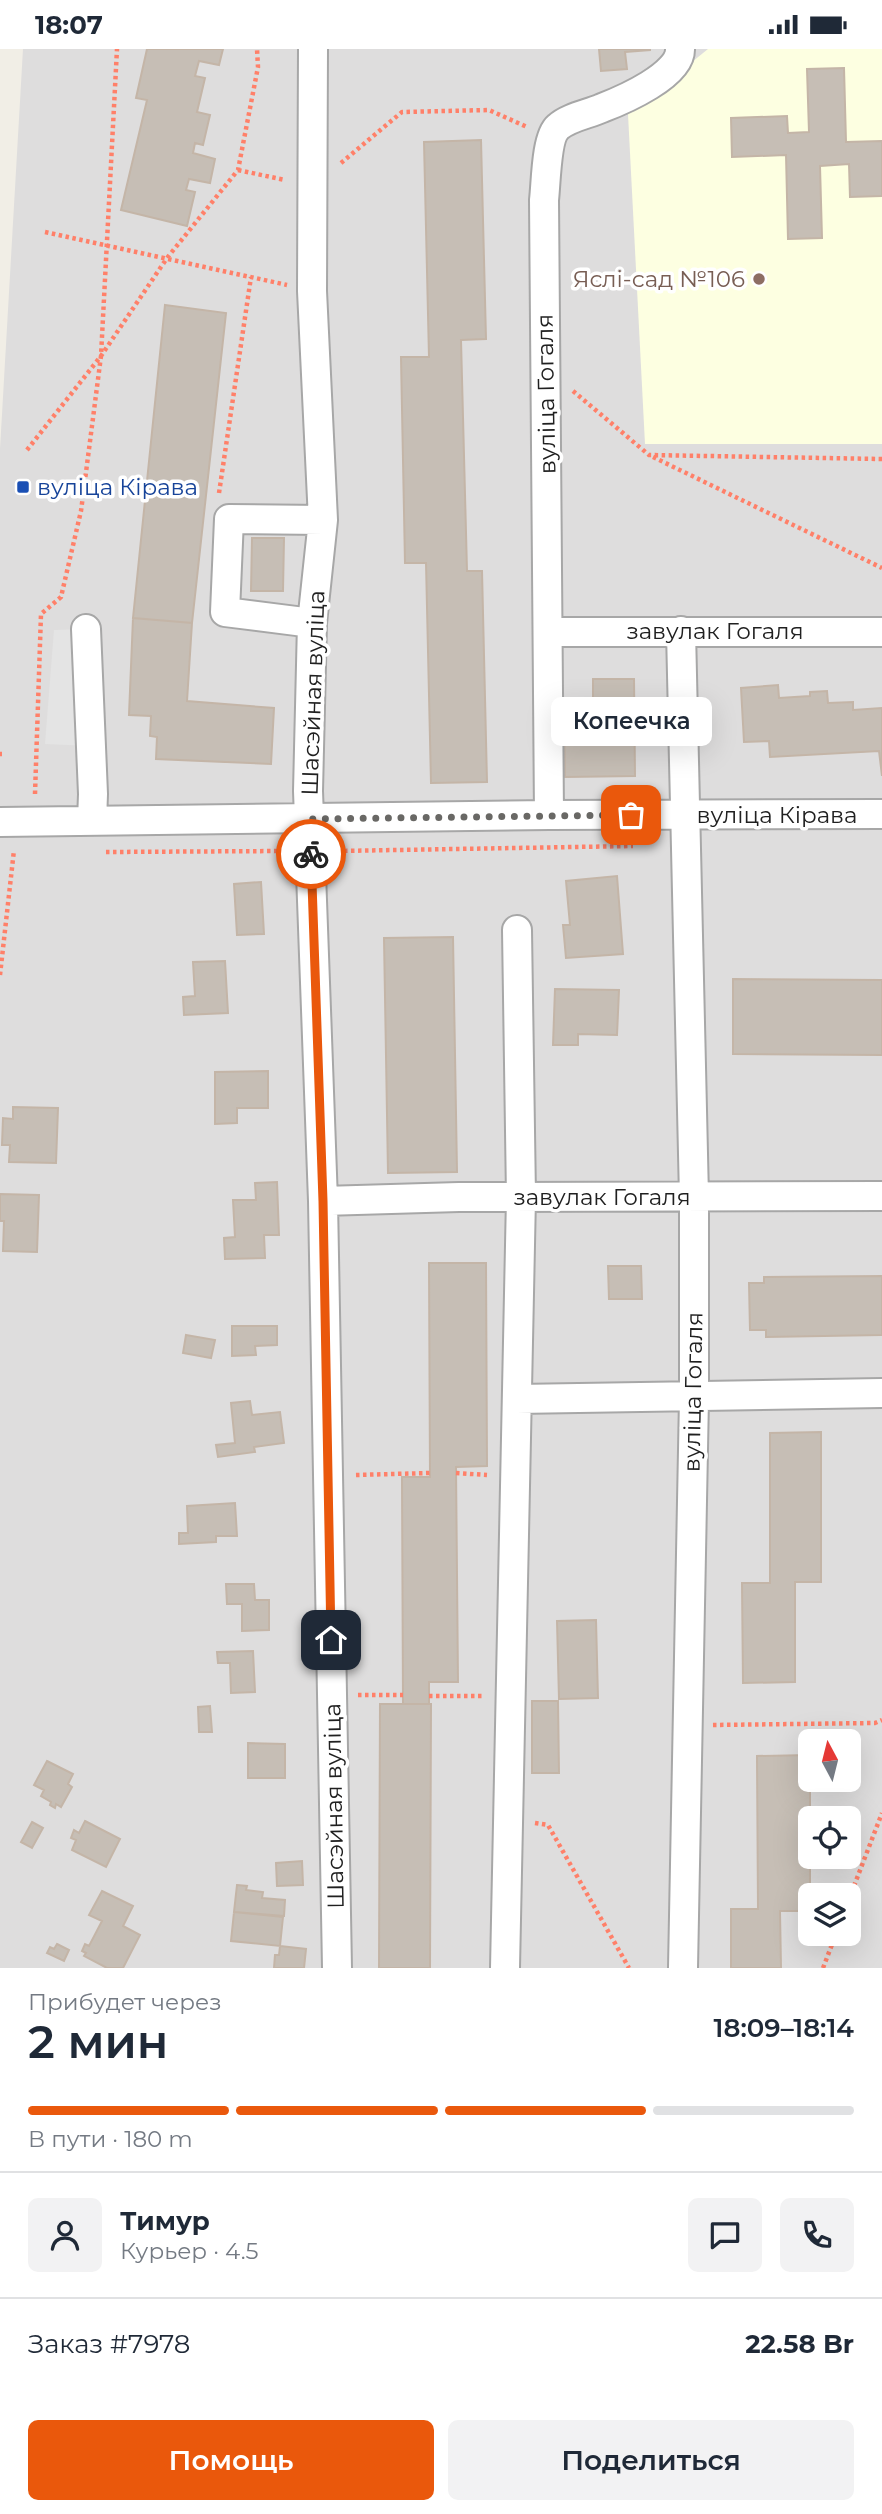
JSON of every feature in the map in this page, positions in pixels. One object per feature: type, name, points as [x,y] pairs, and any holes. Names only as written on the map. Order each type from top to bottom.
[{"type":"street","name":"Шасэйная вуліца","points":[[313,49],[312,291],[323,520],[312,623],[308,792],[323,1201],[337,1968]]},
{"type":"street","points":[[551,138],[557,127],[604,108],[654,82],[673,67],[680,55],[680,49]]},
{"type":"street","name":"вуліца Гогаля","points":[[549,815],[544,200],[551,138]]},
{"type":"street","points":[[312,623],[225,612],[229,519],[323,520]]},
{"type":"street","points":[[86,629],[92,821]]},
{"type":"street","name":"вуліца Гогаля","points":[[681,631],[694,1197],[694,1398],[683,1968]]},
{"type":"street","name":"завулак Гогаля","points":[[549,632],[882,632]]},
{"type":"street","name":"вуліца Кірава","points":[[9,822],[882,814]]},
{"type":"street","points":[[505,1968],[521,1197],[517,930]]},
{"type":"street","name":"завулак Гогаля","points":[[323,1201],[521,1197],[882,1196]]},
{"type":"street","points":[[517,1399],[882,1393]]},
{"type":"path","points":[[0,975],[14,852],[9,822],[34,794],[41,614],[61,597],[81,510],[101,356],[117,49]]},
{"type":"path","points":[[27,450],[101,356],[167,258],[238,170],[258,67],[257,49]]},
{"type":"path","points":[[238,170],[312,186],[402,112],[489,110],[551,138]]},
{"type":"path","points":[[45,232],[312,291]]},
{"type":"path","points":[[229,519],[219,498],[251,277]]},
{"type":"path","points":[[546,368],[649,455],[882,568]]},
{"type":"path","points":[[649,455],[882,459]]},
{"type":"path","points":[[95,852],[686,845]]},
{"type":"path","points":[[0,852],[27,852]]},
{"type":"path","points":[[327,1475],[430,1473]]},
{"type":"path","points":[[332,1695],[403,1695]]},
{"type":"path","points":[[429,1696],[511,1696]]},
{"type":"path","points":[[688,1725],[875,1723],[882,1720]]},
{"type":"path","points":[[855,1883],[882,1813]]},
{"type":"path","points":[[508,1819],[548,1825],[629,1968]]},
{"type":"path","points":[[822,1968],[831,1946]]},
{"type":"shaded area","points":[[23,49],[882,49],[882,1968],[0,1968],[0,449]]},
{"type":"shaded area","name":"Яслі-сад №106","points":[[708,49],[882,49],[882,444],[645,444],[628,114]]},
{"type":"shaded area","points":[[86,629],[91,746],[45,744],[54,630]]},
{"type":"building","points":[[147,49],[223,49],[219,65],[199,61],[195,76],[205,78],[197,112],[210,115],[203,145],[195,143],[193,153],[215,159],[210,183],[189,179],[186,190],[195,192],[187,226],[121,210],[147,100],[136,98]]},
{"type":"building","points":[[599,49],[650,50],[625,52],[627,69],[601,71]]},
{"type":"building","points":[[844,68],[846,142],[882,141],[882,196],[850,197],[849,164],[820,166],[822,238],[788,239],[786,155],[732,157],[731,118],[787,116],[788,133],[809,132],[807,69]]},
{"type":"building","points":[[481,140],[486,339],[461,340],[467,571],[482,571],[487,782],[431,783],[426,563],[405,563],[401,357],[429,357],[424,142]]},
{"type":"building","points":[[165,305],[226,313],[192,623],[133,618]]},
{"type":"building","points":[[252,538],[284,538],[283,591],[251,591]]},
{"type":"building","points":[[133,618],[192,623],[187,701],[274,708],[271,764],[156,759],[157,737],[150,736],[151,716],[129,715]]},
{"type":"building","points":[[593,679],[634,679],[635,776],[565,777],[564,703],[593,703]]},
{"type":"building","points":[[778,685],[779,698],[810,696],[810,692],[827,691],[828,703],[853,702],[853,710],[882,708],[882,776],[879,751],[770,757],[769,741],[744,742],[741,688]]},
{"type":"building","points":[[617,876],[623,954],[566,958],[563,925],[570,925],[566,881]]},
{"type":"building","points":[[261,882],[264,934],[237,935],[234,884]]},
{"type":"building","points":[[453,937],[457,1172],[388,1173],[384,938]]},
{"type":"building","points":[[225,961],[228,1013],[184,1015],[183,997],[195,996],[193,962]]},
{"type":"building","points":[[733,979],[882,980],[882,1055],[733,1054]]},
{"type":"building","points":[[555,989],[619,990],[617,1035],[578,1034],[578,1045],[553,1045]]},
{"type":"building","points":[[268,1071],[268,1108],[237,1108],[237,1123],[215,1124],[215,1072]]},
{"type":"building","points":[[13,1107],[58,1108],[56,1163],[9,1162],[10,1145],[2,1145],[3,1118],[13,1119]]},
{"type":"building","points":[[277,1182],[279,1235],[264,1235],[265,1258],[225,1259],[224,1238],[235,1237],[233,1200],[256,1200],[255,1183]]},
{"type":"building","points":[[0,1194],[39,1195],[37,1252],[3,1251],[4,1221],[0,1221]]},
{"type":"building","points":[[429,1263],[486,1263],[487,1466],[456,1467],[458,1682],[429,1682],[429,1704],[403,1704],[402,1477],[430,1477]]},
{"type":"building","points":[[608,1266],[641,1266],[642,1299],[609,1299]]},
{"type":"building","points":[[882,1276],[882,1335],[766,1337],[766,1330],[750,1330],[749,1283],[764,1283],[764,1277]]},
{"type":"building","points":[[232,1326],[277,1326],[277,1345],[255,1346],[256,1355],[232,1356]]},
{"type":"building","points":[[186,1335],[215,1340],[211,1358],[183,1353]]},
{"type":"building","points":[[250,1401],[252,1415],[280,1412],[284,1443],[254,1447],[255,1452],[218,1457],[216,1445],[235,1443],[231,1403]]},
{"type":"building","points":[[821,1432],[821,1582],[795,1582],[795,1682],[743,1683],[742,1583],[770,1583],[770,1433]]},
{"type":"building","points":[[235,1503],[237,1536],[216,1536],[216,1542],[179,1544],[179,1533],[188,1533],[187,1506]]},
{"type":"building","points":[[226,1584],[254,1584],[255,1600],[269,1600],[269,1630],[242,1631],[242,1604],[227,1604]]},
{"type":"building","points":[[596,1620],[598,1698],[559,1699],[557,1621]]},
{"type":"building","points":[[253,1651],[255,1692],[231,1693],[230,1663],[218,1663],[217,1652]]},
{"type":"building","points":[[532,1701],[558,1701],[559,1773],[532,1773]]},
{"type":"building","points":[[380,1704],[431,1704],[430,1968],[379,1968]]},
{"type":"building","points":[[210,1706],[212,1732],[199,1732],[198,1707]]},
{"type":"building","points":[[248,1743],[285,1744],[285,1778],[248,1778]]},
{"type":"building","points":[[798,1755],[798,1792],[810,1792],[810,1806],[798,1806],[798,1869],[810,1869],[810,1883],[798,1883],[798,1911],[780,1911],[781,1968],[731,1968],[731,1909],[758,1909],[757,1756]]},
{"type":"building","points":[[47,1761],[73,1774],[68,1784],[72,1787],[61,1807],[50,1805],[51,1802],[41,1796],[44,1790],[34,1785]]},
{"type":"building","points":[[85,1821],[120,1839],[106,1867],[72,1850],[76,1840],[71,1838],[74,1830],[79,1833]]},
{"type":"building","points":[[32,1822],[43,1828],[32,1848],[21,1842]]},
{"type":"building","points":[[302,1861],[303,1885],[277,1886],[276,1863]]},
{"type":"building","points":[[237,1885],[247,1886],[246,1890],[263,1892],[262,1898],[285,1900],[284,1916],[234,1912]]},
{"type":"building","points":[[102,1891],[133,1906],[123,1926],[140,1935],[123,1968],[107,1968],[84,1956],[86,1953],[82,1951],[85,1944],[89,1946],[102,1921],[89,1915]]},
{"type":"building","points":[[234,1912],[283,1917],[280,1946],[231,1941]]},
{"type":"building","points":[[57,1944],[69,1950],[64,1961],[47,1953],[50,1947],[54,1949]]},
{"type":"building","points":[[280,1946],[306,1949],[304,1968],[274,1968],[275,1955],[279,1955]]},
{"type":"way so far","points":[[311,854],[310,819],[631,815]]},
{"type":"place","name":"Яслі-сад №106","points":[[759,279]]},
{"type":"place","name":"вуліца Кірава","points":[[23,487]]},
{"type":"place","name":"Копеечка","points":[[631,815]]},
{"type":"route","points":[[311,854],[323,1201],[331,1640]]}]
